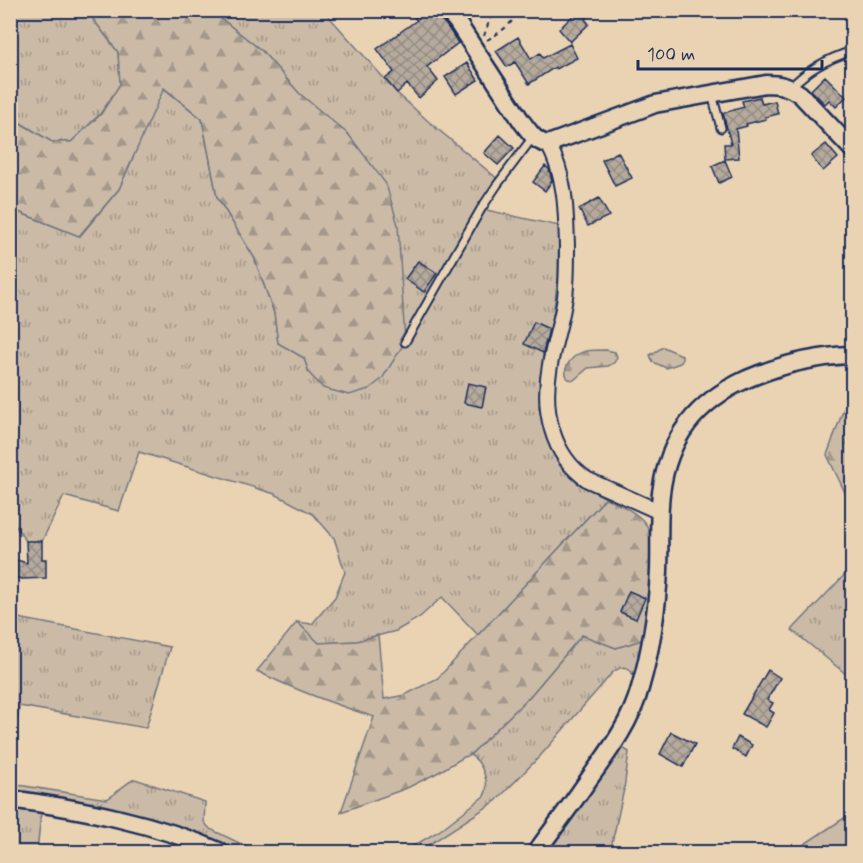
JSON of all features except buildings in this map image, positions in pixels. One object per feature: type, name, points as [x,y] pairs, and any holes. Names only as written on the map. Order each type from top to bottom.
[{"type":"street","points":[[447,10],[522,122],[541,140],[560,170],[567,229],[565,298],[549,366],[547,402],[551,429],[562,453],[577,473],[660,512]]},
{"type":"street","points":[[541,140],[655,104],[765,84],[777,84],[800,94],[852,149]]},
{"type":"street","points":[[536,852],[610,749],[623,728],[636,699],[647,659],[656,611],[664,474],[674,444],[682,429],[706,404],[736,384],[796,362],[852,355]]},
{"type":"street","points":[[10,799],[105,815],[160,829],[221,852]]},
{"type":"lane","points":[[790,88],[798,79],[817,67],[852,51]]},
{"type":"lane","points":[[711,94],[721,128]]},
{"type":"lane","points":[[405,342],[497,185],[541,140]]},
{"type":"path","points":[[493,10],[482,42],[512,22],[520,10]]},
{"type":"green space","points":[[10,11],[87,11],[118,52],[121,84],[100,114],[71,142],[52,142],[11,117]]},
{"type":"green space","points":[[87,11],[215,11],[218,16],[262,51],[299,93],[349,135],[386,184],[398,225],[405,342],[382,379],[369,389],[349,395],[323,388],[309,373],[304,358],[278,343],[274,313],[254,257],[217,197],[202,119],[164,88],[119,189],[79,236],[11,209],[10,117],[52,142],[71,142],[101,114],[120,84],[118,52]]},
{"type":"green space","points":[[215,11],[324,11],[397,93],[500,181],[482,209],[559,226],[558,278],[551,330],[548,335],[551,336],[543,353],[539,408],[546,437],[560,466],[577,483],[606,498],[478,635],[442,597],[420,617],[396,631],[357,641],[319,643],[297,622],[312,624],[335,597],[345,572],[334,538],[313,514],[275,494],[139,452],[119,511],[64,496],[42,541],[26,541],[10,515],[10,209],[80,236],[119,189],[163,88],[202,119],[217,197],[254,257],[274,313],[278,343],[304,358],[309,373],[299,93],[262,51],[218,16]]},
{"type":"green space","points":[[663,347],[682,355],[682,361],[666,368],[653,362],[650,355]]},
{"type":"green space","points":[[586,351],[615,352],[617,357],[614,363],[608,366],[588,368],[574,380],[568,379],[566,370],[573,358]]},
{"type":"green space","points":[[852,386],[852,507],[827,455]]},
{"type":"green space","points":[[606,498],[637,515],[645,523],[649,532],[653,562],[645,639],[616,648],[582,635],[530,696],[470,755],[407,788],[341,812],[374,717],[314,696],[257,671],[297,622],[319,643],[357,641],[378,635],[384,699],[405,695],[438,678]]},
{"type":"green space","points":[[852,567],[852,679],[792,630]]},
{"type":"green space","points":[[10,615],[170,647],[146,728],[19,706],[12,784],[107,799],[135,779],[205,802],[204,822],[210,829],[258,852],[241,852],[201,835],[124,813],[11,791]]},
{"type":"green space","points":[[582,635],[616,648],[645,639],[634,680],[629,669],[620,668],[613,672],[541,755],[496,801],[418,852],[403,852],[439,831],[484,796],[486,780],[482,768],[470,755],[530,696]]},
{"type":"green space","points":[[621,747],[629,752],[624,789],[610,852],[544,852]]},
{"type":"green space","points":[[10,807],[41,813],[37,852],[11,852]]},
{"type":"green space","points":[[852,813],[852,852],[792,852],[794,851]]}]
